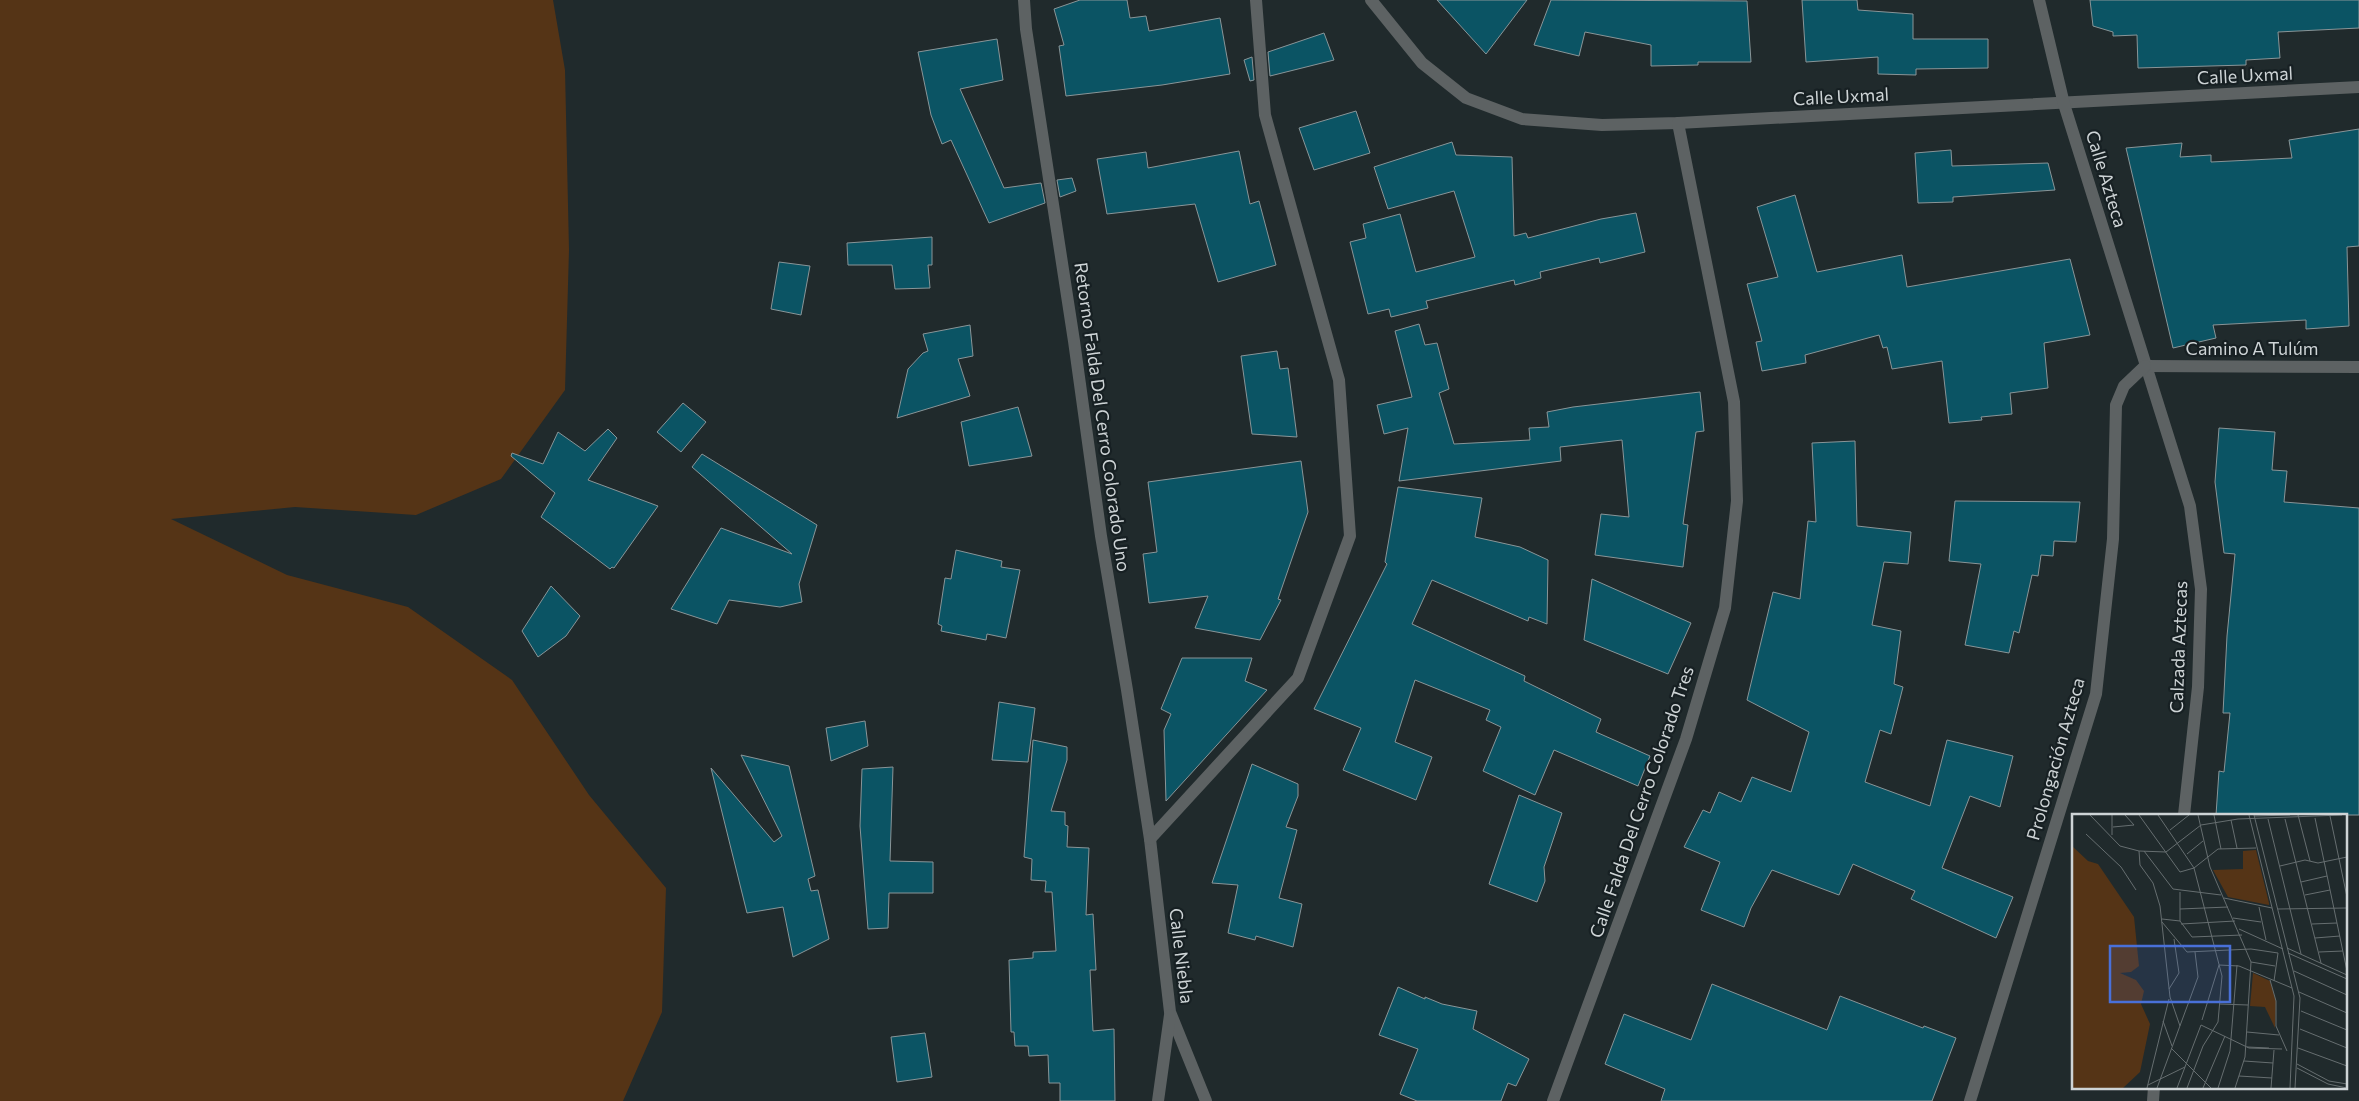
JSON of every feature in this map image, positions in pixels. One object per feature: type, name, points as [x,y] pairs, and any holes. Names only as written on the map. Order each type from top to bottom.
[{"type":"street","name":"Retorno Falda Del Cerro Colorado Uno","points":[[1024,0],[1026,29],[1074,340],[1101,536],[1150,839]]},
{"type":"street","points":[[1150,839],[1298,678],[1350,536],[1339,380],[1265,115],[1256,0]]},
{"type":"street","name":"Calle Uxmal","points":[[1371,0],[1422,64],[1466,98],[1522,119],[1602,125],[1678,123],[2359,87]]},
{"type":"street","name":"Calle Azteca","points":[[2039,0],[2064,104],[2145,366]]},
{"type":"street","name":"Calle Falda Del Cerro Colorado Tres","points":[[1553,1101],[1686,739],[1725,608],[1737,501],[1734,402],[1678,123]]},
{"type":"street","name":"Camino A Tulúm","points":[[2145,366],[2359,367]]},
{"type":"street","name":"Calzada Aztecas","points":[[2145,366],[2190,506],[2201,589],[2198,687],[2184,814]]},
{"type":"street","name":"Prolongación Azteca","points":[[1970,1101],[2096,694],[2113,540],[2116,406],[2124,386],[2145,366]]},
{"type":"street","name":"Calle Niebla","points":[[1150,839],[1170,1012],[1206,1101]]},
{"type":"street","points":[[1158,1101],[1170,1012]]},
{"type":"street","points":[[2153,1101],[2154,1088]]},
{"type":"shaded area","points":[[0,0],[553,0],[565,70],[569,250],[565,390],[501,479],[416,515],[295,507],[171,519],[287,575],[408,607],[512,680],[589,795],[666,888],[662,1012],[623,1101],[0,1101]]},
{"type":"building","points":[[1080,0],[1127,0],[1130,18],[1146,16],[1149,31],[1220,18],[1230,74],[1162,85],[1066,96],[1059,46],[1064,45],[1054,9]]},
{"type":"building","points":[[1437,0],[1527,0],[1486,54]]},
{"type":"building","points":[[1551,0],[1747,1],[1751,62],[1698,62],[1698,65],[1651,66],[1651,45],[1585,32],[1579,56],[1534,45]]},
{"type":"building","points":[[1802,0],[1857,0],[1858,10],[1913,14],[1913,39],[1988,39],[1988,68],[1916,69],[1916,75],[1878,74],[1878,57],[1806,62]]},
{"type":"building","points":[[2090,0],[2359,0],[2359,28],[2278,32],[2280,58],[2246,60],[2246,65],[2138,68],[2137,35],[2113,36],[2113,32],[2093,26]]},
{"type":"building","points":[[1324,33],[1334,60],[1270,76],[1268,52]]},
{"type":"building","points":[[997,39],[1003,80],[960,89],[1004,188],[1041,183],[1045,203],[989,223],[951,140],[942,144],[931,115],[918,52]]},
{"type":"building","points":[[1252,57],[1254,80],[1250,81],[1244,60]]},
{"type":"building","points":[[1356,111],[1370,153],[1314,170],[1299,128]]},
{"type":"building","points":[[2359,129],[2359,246],[2347,247],[2349,326],[2306,329],[2306,320],[2213,325],[2216,338],[2173,348],[2126,148],[2182,143],[2180,157],[2211,155],[2211,162],[2292,158],[2289,140]]},
{"type":"building","points":[[1452,142],[1456,155],[1512,157],[1514,236],[1526,233],[1528,238],[1601,219],[1636,213],[1645,252],[1600,263],[1599,258],[1540,272],[1541,278],[1515,285],[1514,280],[1426,301],[1428,308],[1391,317],[1389,309],[1368,314],[1350,242],[1366,238],[1363,224],[1400,214],[1416,272],[1475,257],[1454,191],[1388,209],[1374,167]]},
{"type":"building","points":[[1951,150],[1952,166],[2048,163],[2055,190],[1953,197],[1953,202],[1918,203],[1915,153]]},
{"type":"building","points":[[1239,151],[1250,204],[1259,201],[1276,265],[1218,282],[1195,204],[1107,214],[1097,159],[1146,152],[1148,168]]},
{"type":"building","points":[[1072,178],[1076,191],[1060,197],[1057,180]]},
{"type":"building","points":[[1795,195],[1817,272],[1902,255],[1907,287],[2070,259],[2090,335],[2044,343],[2048,388],[2010,393],[2012,414],[1981,417],[1982,420],[1949,423],[1942,361],[1892,369],[1887,347],[1883,348],[1879,335],[1805,355],[1806,363],[1762,371],[1756,342],[1762,341],[1747,284],[1778,277],[1757,207]]},
{"type":"building","points":[[932,237],[932,265],[928,265],[930,288],[895,289],[892,265],[848,265],[847,243]]},
{"type":"building","points":[[779,262],[810,266],[801,315],[771,309]]},
{"type":"building","points":[[1419,324],[1425,345],[1437,343],[1449,389],[1439,393],[1454,444],[1530,440],[1529,428],[1549,427],[1547,412],[1573,407],[1700,392],[1704,431],[1696,432],[1683,524],[1688,525],[1683,567],[1595,555],[1601,514],[1629,517],[1622,440],[1560,447],[1561,461],[1399,481],[1408,428],[1384,434],[1377,405],[1412,397],[1395,331]]},
{"type":"building","points":[[970,325],[973,356],[958,359],[970,396],[897,418],[908,369],[923,353],[928,351],[923,334]]},
{"type":"building","points":[[1277,351],[1280,369],[1288,368],[1297,437],[1252,434],[1241,356]]},
{"type":"building","points":[[683,403],[706,422],[681,452],[657,432]]},
{"type":"building","points":[[1018,407],[1032,456],[969,466],[961,422]]},
{"type":"building","points":[[2219,428],[2275,432],[2272,470],[2287,471],[2284,502],[2359,508],[2359,815],[2216,814],[2219,771],[2224,772],[2230,713],[2223,713],[2227,636],[2235,554],[2224,553],[2215,482]]},
{"type":"building","points":[[608,429],[617,438],[588,480],[658,506],[614,568],[610,569],[541,517],[555,493],[511,456],[512,453],[543,464],[558,432],[585,451]]},
{"type":"building","points":[[1855,441],[1857,526],[1911,532],[1908,564],[1884,562],[1872,625],[1901,631],[1894,684],[1903,687],[1891,734],[1880,730],[1865,782],[1930,806],[1947,740],[2013,756],[2000,807],[1970,796],[1942,868],[2013,897],[1996,938],[1911,899],[1915,891],[1853,864],[1839,895],[1772,870],[1751,908],[1744,927],[1701,910],[1720,862],[1684,847],[1703,810],[1710,813],[1719,792],[1741,802],[1752,777],[1791,792],[1809,732],[1747,700],[1773,592],[1800,599],[1808,521],[1816,522],[1812,443]]},
{"type":"building","points":[[702,454],[817,525],[799,584],[802,602],[780,607],[729,600],[717,624],[671,609],[721,528],[792,554],[692,467]]},
{"type":"building","points":[[1301,461],[1308,512],[1278,599],[1281,600],[1260,640],[1195,628],[1208,596],[1149,603],[1143,554],[1157,552],[1148,482]]},
{"type":"building","points":[[1398,487],[1482,498],[1475,537],[1520,547],[1548,560],[1547,624],[1529,617],[1528,621],[1432,580],[1412,624],[1525,676],[1524,681],[1601,719],[1596,732],[1650,756],[1638,786],[1554,750],[1535,795],[1483,771],[1501,727],[1486,720],[1490,710],[1415,680],[1395,742],[1432,757],[1416,800],[1343,770],[1361,728],[1314,709],[1387,564],[1385,562]]},
{"type":"building","points":[[1955,501],[2080,502],[2076,542],[2054,541],[2053,556],[2041,555],[2038,576],[2032,575],[2019,633],[2014,631],[2009,653],[1965,645],[1981,564],[1949,561]]},
{"type":"building","points":[[956,550],[1002,561],[1001,567],[1020,570],[1006,638],[987,634],[986,640],[941,631],[942,626],[938,624],[945,578],[951,579]]},
{"type":"building","points":[[1592,579],[1691,623],[1668,674],[1584,640]]},
{"type":"building","points":[[551,586],[580,616],[566,636],[538,657],[522,631]]},
{"type":"building","points":[[1182,658],[1252,658],[1245,681],[1267,690],[1166,801],[1164,730],[1171,714],[1161,709]]},
{"type":"building","points":[[999,702],[1035,708],[1028,762],[992,760]]},
{"type":"building","points":[[865,721],[868,746],[831,761],[826,728]]},
{"type":"building","points":[[1033,740],[1067,747],[1067,760],[1051,811],[1065,812],[1065,825],[1068,826],[1067,847],[1089,848],[1086,915],[1093,914],[1096,970],[1090,970],[1093,1031],[1114,1029],[1115,1101],[1060,1101],[1060,1083],[1049,1083],[1048,1055],[1029,1056],[1028,1046],[1015,1046],[1014,1032],[1011,1032],[1009,960],[1033,958],[1033,952],[1056,951],[1052,892],[1045,892],[1046,881],[1031,880],[1032,859],[1024,857]]},
{"type":"building","points":[[741,755],[789,766],[815,876],[808,879],[811,891],[818,890],[829,939],[793,957],[783,907],[747,913],[711,768],[774,842],[782,836]]},
{"type":"building","points":[[1252,764],[1298,784],[1298,796],[1286,827],[1297,830],[1279,898],[1302,904],[1293,947],[1256,936],[1255,940],[1228,933],[1238,885],[1212,883]]},
{"type":"building","points":[[893,767],[890,861],[933,862],[933,893],[889,893],[888,928],[868,929],[860,826],[862,769]]},
{"type":"building","points":[[1519,795],[1562,813],[1544,867],[1545,881],[1537,902],[1489,884]]},
{"type":"building","points":[[1712,984],[1827,1030],[1840,996],[1923,1028],[1924,1026],[1956,1038],[1932,1101],[1661,1101],[1665,1089],[1605,1064],[1624,1014],[1691,1040]]},
{"type":"building","points":[[1398,987],[1425,999],[1425,997],[1442,1004],[1477,1011],[1473,1029],[1529,1059],[1516,1086],[1508,1083],[1501,1101],[1417,1101],[1400,1094],[1418,1049],[1379,1035]]},
{"type":"building","points":[[925,1033],[932,1077],[897,1082],[891,1037]]}]
